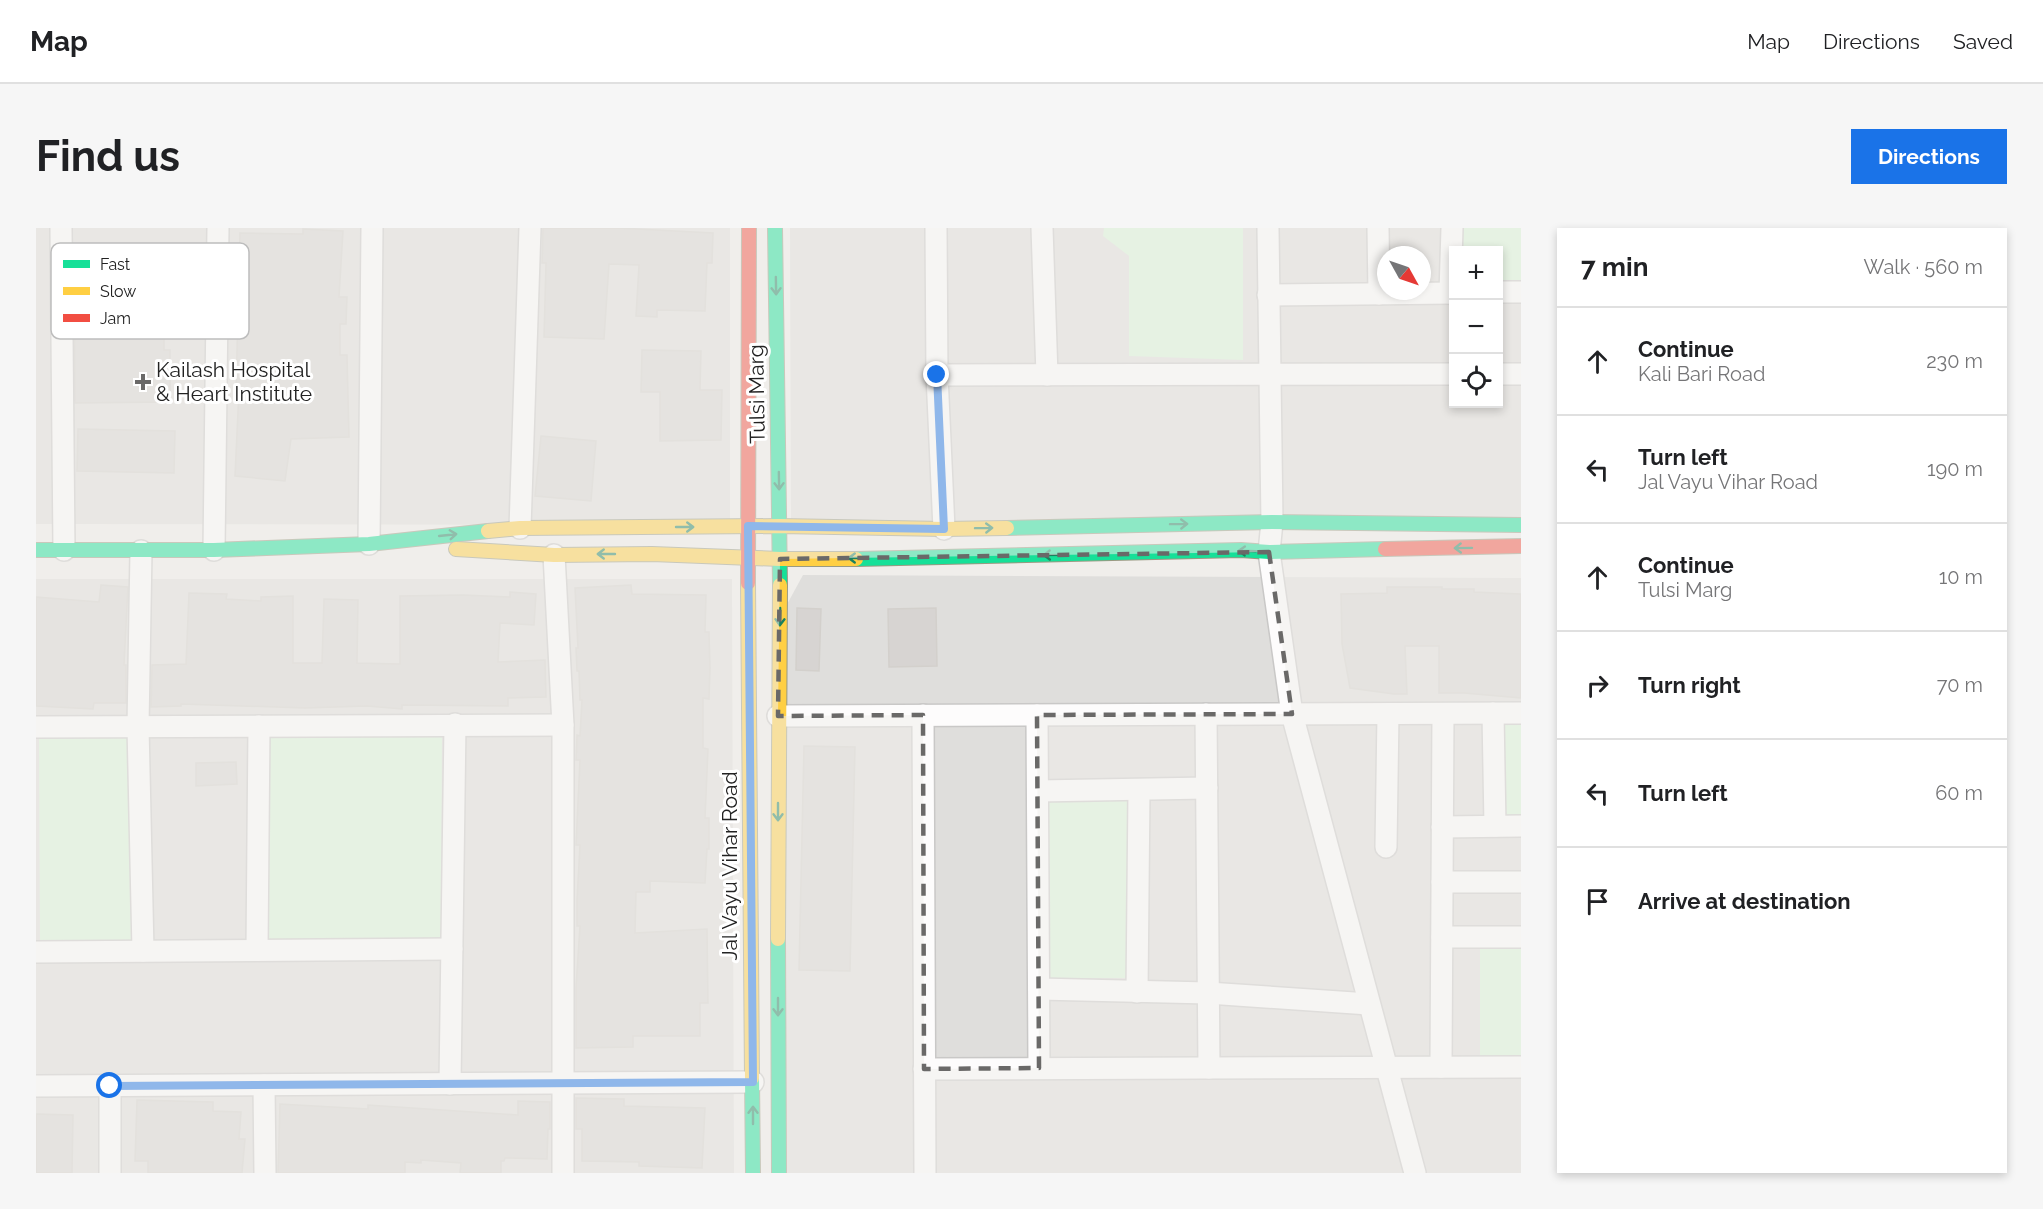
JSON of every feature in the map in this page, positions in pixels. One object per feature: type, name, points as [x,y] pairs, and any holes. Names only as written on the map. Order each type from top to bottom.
[{"type":"street","points":[[61,228],[61,243]]},
{"type":"street","points":[[218,228],[218,243]]},
{"type":"street","points":[[369,544],[372,228]]},
{"type":"street","points":[[520,528],[530,228]]},
{"type":"street","name":"Tulsi Marg","points":[[749,228],[749,558]]},
{"type":"street","name":"Tulsi Marg","points":[[775,228],[780,559]]},
{"type":"street","points":[[936,228],[937,375],[944,529]]},
{"type":"street","points":[[1042,228],[1047,375]]},
{"type":"street","points":[[1268,228],[1272,522],[1269,552],[1292,714],[1415,1173]]},
{"type":"street","points":[[1378,228],[1378,246]]},
{"type":"street","points":[[1452,228],[1452,246]]},
{"type":"street","points":[[1503,292],[1521,292]]},
{"type":"street","points":[[1431,293],[1449,293]]},
{"type":"street","points":[[1268,295],[1377,294]]},
{"type":"street","points":[[62,339],[64,550]]},
{"type":"street","points":[[214,550],[217,339]]},
{"type":"street","points":[[937,375],[1449,374]]},
{"type":"street","points":[[1503,374],[1521,374]]},
{"type":"street","points":[[36,550],[214,550],[369,544],[520,528],[780,526],[944,529],[1272,522],[1521,525]]},
{"type":"street","points":[[652,554],[654,527]]},
{"type":"street","points":[[369,544],[554,555],[652,554],[780,559],[940,558],[1521,546]]},
{"type":"street","points":[[141,551],[138,726],[143,951]]},
{"type":"street","points":[[554,555],[563,725],[563,1173]]},
{"type":"street","name":"Jal Vayu Vihar Road","points":[[749,558],[753,1173]]},
{"type":"street","points":[[779,1173],[780,559]]},
{"type":"street","points":[[1493,713],[1495,826]]},
{"type":"street","points":[[778,716],[1521,713]]},
{"type":"street","points":[[1206,714],[1209,1068]]},
{"type":"street","points":[[1386,847],[1388,714]]},
{"type":"street","points":[[1441,1067],[1443,714]]},
{"type":"street","points":[[923,715],[925,1173]]},
{"type":"street","points":[[1037,715],[1039,1068]]},
{"type":"street","points":[[450,1084],[455,724]]},
{"type":"street","points":[[36,727],[563,725]]},
{"type":"street","points":[[257,950],[259,726]]},
{"type":"street","points":[[1038,791],[1207,788]]},
{"type":"street","points":[[1137,992],[1139,790]]},
{"type":"street","points":[[1442,827],[1521,826]]},
{"type":"street","points":[[1442,882],[1521,882]]},
{"type":"street","points":[[1442,937],[1521,937]]},
{"type":"street","points":[[36,952],[452,949]]},
{"type":"street","points":[[1039,989],[1208,993],[1369,1004]]},
{"type":"street","points":[[924,1069],[1521,1067]]},
{"type":"street","points":[[36,1086],[753,1082]]},
{"type":"street","points":[[264,1085],[265,1173]]},
{"type":"street","points":[[110,1086],[110,1173]]},
{"type":"highlighted area","points":[[1269,552],[1292,714],[1037,715],[1039,1068],[924,1069],[923,715],[778,716],[780,559]]},
{"type":"shaded area","points":[[36,228],[730,228],[730,525],[36,524]]},
{"type":"shaded area","points":[[790,228],[1521,228],[1521,526],[791,529]]},
{"type":"shaded area","points":[[803,575],[1521,578],[1521,1173],[785,1173],[785,608]]},
{"type":"shaded area","points":[[36,579],[732,579],[734,1173],[36,1173]]},
{"type":"green space","points":[[1104,228],[1243,228],[1243,360],[1129,356],[1129,256],[1103,236]]},
{"type":"green space","points":[[1461,228],[1521,228],[1521,283],[1503,283],[1503,246],[1461,246]]},
{"type":"green space","points":[[1501,721],[1521,721],[1521,817],[1502,817]]},
{"type":"green space","points":[[39,735],[132,735],[133,941],[40,942]]},
{"type":"green space","points":[[262,736],[442,737],[441,941],[260,941]]},
{"type":"green space","points":[[1048,800],[1128,800],[1127,978],[1047,978]]},
{"type":"green space","points":[[1480,945],[1521,945],[1521,1057],[1480,1057]]},
{"type":"building","points":[[543,228],[619,228],[713,233],[712,263],[707,263],[705,311],[657,310],[657,317],[636,316],[639,265],[609,264],[604,339],[544,337],[546,263],[542,263]]},
{"type":"building","points":[[303,229],[343,231],[339,297],[347,297],[346,324],[340,324],[340,355],[347,355],[349,437],[291,439],[285,481],[235,476],[239,390],[236,390],[237,339],[249,339],[249,243],[240,243],[240,233],[303,234]]},
{"type":"building","points":[[74,339],[164,339],[164,350],[170,350],[170,402],[75,403]]},
{"type":"building","points":[[642,350],[701,351],[700,390],[722,390],[721,440],[660,441],[660,392],[641,392]]},
{"type":"building","points":[[78,429],[175,431],[174,473],[77,471]]},
{"type":"building","points":[[541,436],[596,441],[591,501],[535,496]]},
{"type":"building","points":[[101,585],[128,587],[124,665],[126,665],[126,703],[94,703],[93,709],[36,706],[36,597],[99,602]]},
{"type":"building","points":[[631,585],[632,594],[706,595],[705,632],[709,632],[710,668],[709,699],[703,698],[703,748],[708,749],[705,818],[709,818],[709,849],[707,849],[705,883],[650,881],[650,892],[636,892],[635,933],[707,929],[708,1003],[700,1003],[700,1036],[633,1036],[633,1047],[576,1048],[576,987],[580,926],[577,926],[577,900],[580,845],[576,845],[580,760],[576,760],[582,700],[580,700],[579,671],[577,671],[575,588]]},
{"type":"building","points":[[1387,587],[1442,587],[1442,589],[1474,589],[1474,592],[1521,594],[1521,698],[1439,693],[1439,646],[1405,646],[1407,694],[1350,688],[1342,644],[1341,594],[1387,593]]},
{"type":"building","points":[[510,592],[536,594],[534,625],[500,623],[498,662],[545,660],[546,697],[508,698],[508,706],[402,705],[402,709],[367,706],[305,708],[181,704],[181,706],[151,707],[152,665],[186,664],[189,593],[227,594],[226,599],[261,601],[261,597],[293,596],[293,663],[322,663],[324,599],[358,600],[357,663],[400,664],[400,596],[510,597]]},
{"type":"building","points":[[797,608],[821,609],[819,671],[796,670]]},
{"type":"building","points":[[936,608],[937,666],[889,667],[888,609]]},
{"type":"building","points":[[804,746],[855,747],[850,971],[799,970]]},
{"type":"building","points":[[236,762],[237,784],[196,786],[196,763]]},
{"type":"building","points":[[576,1098],[624,1099],[624,1106],[705,1108],[702,1168],[639,1166],[639,1162],[582,1161],[582,1129],[576,1129]]},
{"type":"building","points":[[137,1100],[213,1102],[213,1111],[241,1112],[239,1139],[245,1139],[242,1173],[148,1173],[148,1161],[135,1161]]},
{"type":"building","points":[[518,1101],[550,1102],[547,1159],[505,1158],[501,1161],[501,1173],[460,1173],[461,1163],[421,1160],[421,1163],[405,1162],[405,1173],[278,1173],[280,1104],[368,1109],[368,1105],[518,1115]]},
{"type":"building","points":[[36,1114],[73,1115],[72,1173],[36,1173]]},
{"type":"traffic: fast","points":[[775,228],[780,585]]},
{"type":"traffic: fast","points":[[1007,528],[1272,522],[1521,525]]},
{"type":"traffic: fast","points":[[36,550],[214,550],[369,544],[488,531]]},
{"type":"traffic: fast","points":[[856,559],[1385,549]]},
{"type":"traffic: fast","points":[[778,939],[779,1173]]},
{"type":"traffic: fast","points":[[752,1078],[753,1173]]},
{"type":"traffic: slow","points":[[488,531],[520,528],[780,526],[1007,528]]},
{"type":"traffic: slow","points":[[456,549],[554,555],[652,554],[780,559],[856,559]]},
{"type":"traffic: slow","points":[[748,583],[752,1078]]},
{"type":"traffic: slow","points":[[778,939],[780,585]]},
{"type":"traffic: jam","points":[[748,583],[749,228]]},
{"type":"traffic: jam","points":[[1385,549],[1521,546]]},
{"type":"place","name":"Kailash Hospital & Heart Institute","points":[[143,382]]},
{"type":"route","points":[[110,1086],[753,1082],[748,526],[944,529],[937,375]]}]
